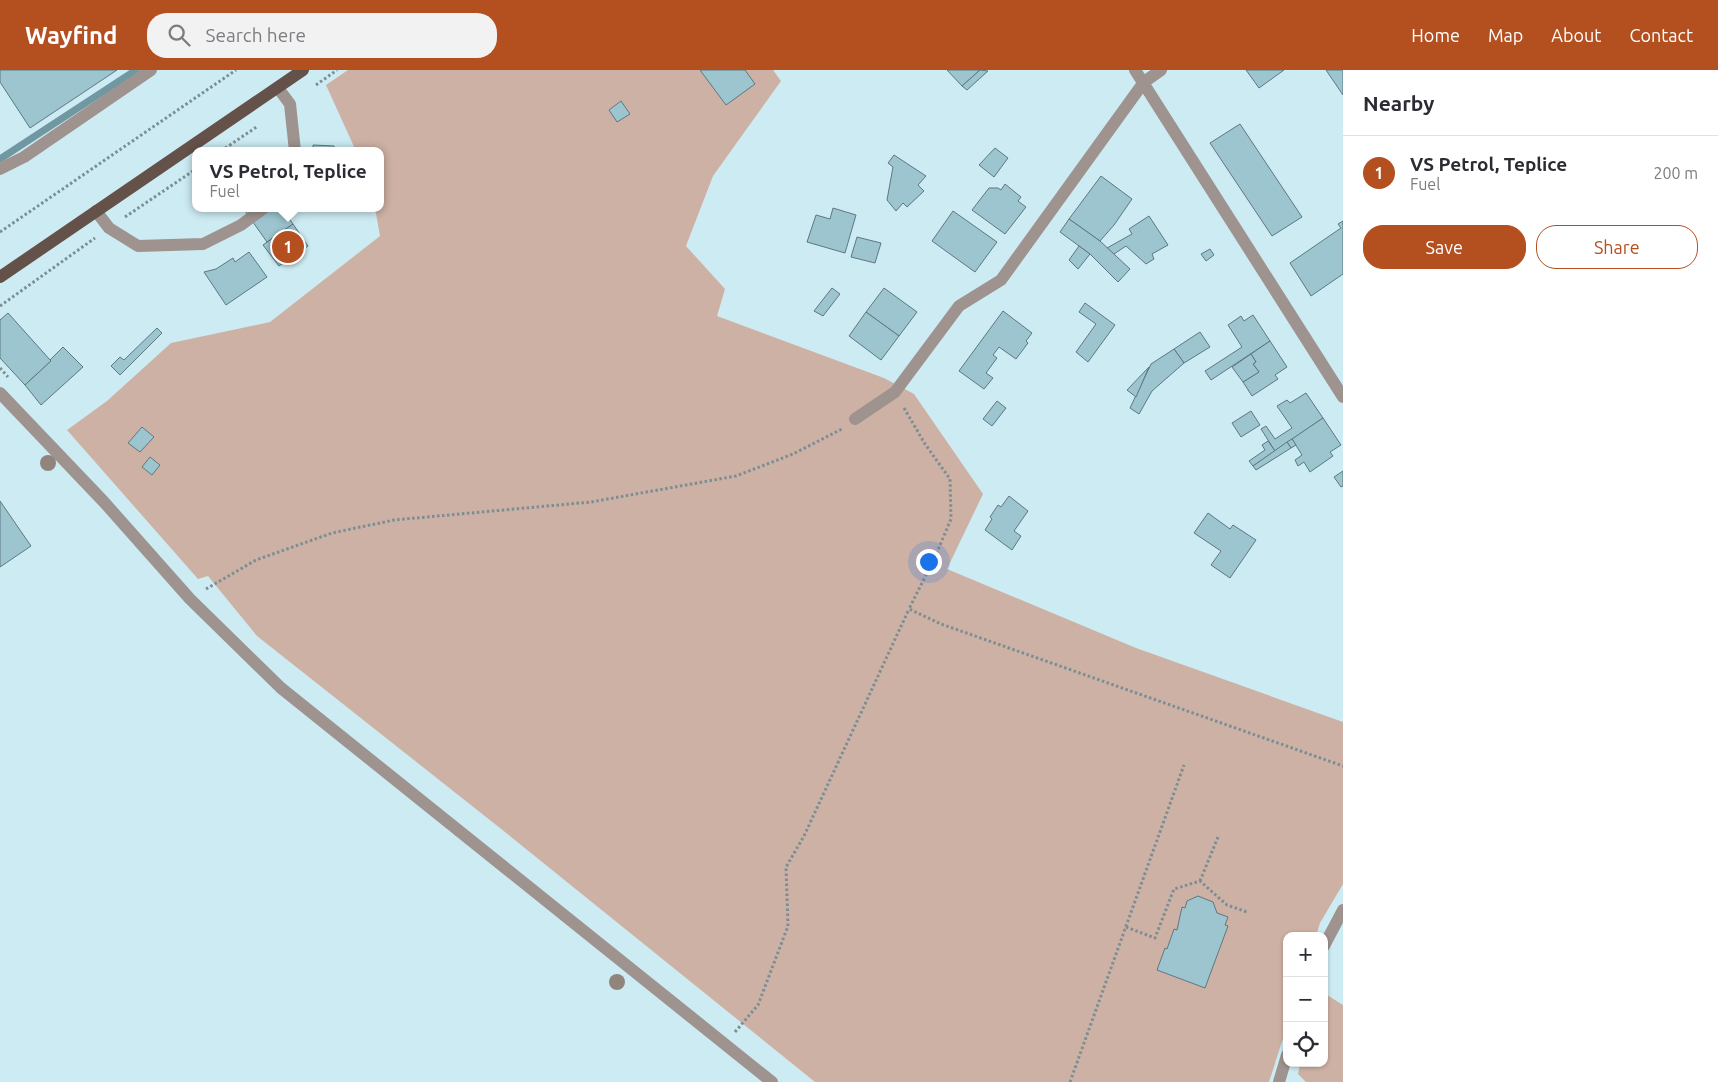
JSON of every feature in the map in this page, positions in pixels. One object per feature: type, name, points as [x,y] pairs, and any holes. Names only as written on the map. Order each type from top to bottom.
[{"type":"main road","points":[[0,277],[303,70]]},
{"type":"street","points":[[0,169],[24,157],[151,70]]},
{"type":"street","points":[[1135,70],[1343,396]]},
{"type":"street","points":[[855,419],[895,392],[959,306],[1001,280],[1144,82],[1161,70]]},
{"type":"street","points":[[278,88],[290,104],[295,147]]},
{"type":"street","points":[[96,211],[108,228],[138,246],[203,244],[241,225],[259,212]]},
{"type":"street","points":[[0,393],[104,502],[190,599],[281,688],[772,1082]]},
{"type":"street","points":[[1328,938],[1343,910]]},
{"type":"street","points":[[1279,1082],[1283,1067]]},
{"type":"path","points":[[0,232],[236,70]]},
{"type":"path","points":[[725,1044],[758,1005],[788,926],[786,867],[804,836],[909,609],[936,557],[951,519],[950,479],[925,444],[895,392]]},
{"type":"path","points":[[190,599],[220,579],[256,560],[332,533],[394,520],[591,502],[736,476],[838,432],[855,419]]},
{"type":"path","points":[[909,609],[941,624],[1343,766]]},
{"type":"path","points":[[1070,1082],[1184,765]]},
{"type":"path","points":[[1200,881],[1218,837]]},
{"type":"path","points":[[1126,927],[1155,938],[1174,889],[1200,881]]},
{"type":"path","points":[[1200,881],[1227,905],[1247,912]]},
{"type":"shaded area","points":[[348,70],[773,70],[781,81],[713,176],[686,246],[725,289],[717,316],[884,378],[914,394],[983,494],[947,569],[1136,648],[1343,722],[1343,884],[1320,923],[1317,932],[1283,932],[1283,1038],[1269,1082],[815,1082],[505,832],[257,636],[208,576],[198,579],[67,430],[107,401],[171,343],[270,322],[380,236],[376,212],[384,212],[384,147],[354,147],[326,85]]},
{"type":"shaded area","points":[[1328,996],[1343,1005],[1343,1082],[1306,1082],[1298,1074],[1299,1067],[1328,1067]]},
{"type":"building","points":[[0,70],[117,70],[30,128],[0,82]]},
{"type":"building","points":[[700,70],[745,70],[755,84],[726,105]]},
{"type":"building","points":[[947,70],[980,70],[962,86]]},
{"type":"building","points":[[980,70],[988,71],[967,90],[962,86]]},
{"type":"building","points":[[1246,70],[1284,70],[1259,88]]},
{"type":"building","points":[[1326,70],[1343,70],[1343,95]]},
{"type":"building","points":[[621,101],[630,114],[617,122],[609,110]]},
{"type":"building","points":[[1240,124],[1302,217],[1272,236],[1210,143]]},
{"type":"building","points":[[313,145],[334,146],[334,147],[313,147]]},
{"type":"building","points":[[995,148],[1008,158],[994,177],[979,165]]},
{"type":"building","points":[[894,155],[926,176],[918,185],[924,191],[907,207],[903,203],[896,211],[887,200],[893,167],[888,163]]},
{"type":"building","points":[[1101,176],[1132,199],[1100,241],[1069,219]]},
{"type":"building","points":[[1005,184],[1021,197],[1018,201],[1026,207],[1005,234],[972,210],[989,188],[1001,190]]},
{"type":"building","points":[[833,208],[856,215],[845,253],[807,242],[816,215],[830,219]]},
{"type":"building","points":[[953,211],[997,242],[975,272],[932,241]]},
{"type":"building","points":[[246,212],[285,212],[293,224],[267,242]]},
{"type":"building","points":[[1149,216],[1168,245],[1152,254],[1154,259],[1146,264],[1126,246],[1114,254],[1107,248],[1132,234],[1129,229]]},
{"type":"building","points":[[1069,219],[1100,241],[1130,269],[1118,282],[1090,254],[1060,232]]},
{"type":"building","points":[[1343,221],[1343,274],[1311,296],[1290,263],[1341,228],[1338,224]]},
{"type":"building","points":[[293,224],[308,246],[279,266],[263,245]]},
{"type":"building","points":[[857,237],[881,243],[875,263],[851,257]]},
{"type":"building","points":[[1079,246],[1090,254],[1078,269],[1069,260]]},
{"type":"building","points":[[1210,249],[1214,255],[1206,261],[1201,254]]},
{"type":"building","points":[[249,252],[267,277],[226,305],[204,272],[216,269],[233,258],[235,262]]},
{"type":"building","points":[[832,288],[840,294],[823,316],[814,311]]},
{"type":"building","points":[[884,288],[917,312],[899,336],[866,312]]},
{"type":"building","points":[[1085,303],[1115,325],[1088,362],[1076,352],[1096,324],[1079,312]]},
{"type":"building","points":[[1003,311],[1032,333],[1026,341],[1028,343],[1016,359],[999,347],[993,355],[997,358],[986,373],[993,378],[984,389],[959,371]]},
{"type":"building","points":[[866,312],[899,336],[881,360],[849,336]]},
{"type":"building","points":[[8,313],[51,361],[25,385],[0,358],[0,320]]},
{"type":"building","points":[[1253,315],[1270,341],[1211,380],[1205,371],[1242,347],[1228,325],[1241,316],[1244,321]]},
{"type":"building","points":[[157,328],[162,333],[120,375],[111,366],[120,357],[124,360]]},
{"type":"building","points":[[1200,332],[1210,347],[1184,363],[1174,349]]},
{"type":"building","points":[[1270,341],[1287,367],[1275,375],[1278,379],[1252,396],[1243,382],[1259,372],[1253,364],[1256,362],[1251,354]]},
{"type":"building","points":[[63,347],[83,367],[41,405],[25,385]]},
{"type":"building","points":[[1174,349],[1184,363],[1152,391],[1139,414],[1130,408],[1151,364]]},
{"type":"building","points":[[1251,354],[1256,362],[1253,364],[1259,372],[1243,382],[1232,367]]},
{"type":"building","points":[[1149,367],[1136,397],[1127,390]]},
{"type":"building","points":[[1306,393],[1323,418],[1275,451],[1261,429],[1266,426],[1275,439],[1292,428],[1277,406],[1287,400],[1290,403]]},
{"type":"building","points":[[997,401],[1006,408],[992,426],[983,419]]},
{"type":"building","points":[[1251,411],[1260,425],[1241,437],[1232,423]]},
{"type":"building","points":[[1323,418],[1341,445],[1330,452],[1333,456],[1310,472],[1304,462],[1298,466],[1295,460],[1302,455],[1292,439]]},
{"type":"building","points":[[142,427],[154,437],[140,452],[128,443]]},
{"type":"building","points":[[1292,439],[1296,445],[1291,448],[1287,442]]},
{"type":"building","points":[[1268,441],[1275,451],[1253,466],[1249,461],[1265,450],[1262,445]]},
{"type":"building","points":[[1287,442],[1291,448],[1256,470],[1253,466]]},
{"type":"building","points":[[150,457],[160,465],[152,475],[142,467]]},
{"type":"building","points":[[1343,471],[1343,486],[1341,487],[1334,477]]},
{"type":"building","points":[[1009,496],[1028,511],[1014,531],[1021,536],[1012,550],[985,530],[992,519],[990,517],[998,505],[1001,507]]},
{"type":"building","points":[[0,501],[31,546],[0,567]]},
{"type":"building","points":[[1208,513],[1230,529],[1233,525],[1256,540],[1230,578],[1211,565],[1221,551],[1194,533]]},
{"type":"building","points":[[1198,896],[1213,902],[1217,913],[1228,917],[1225,925],[1228,926],[1205,988],[1157,970],[1174,929],[1177,930],[1182,907],[1185,908],[1187,901]]},
{"type":"waterway","points":[[0,159],[136,70]]},
{"type":"place","name":"VS Petrol, Teplice","points":[[288,247]]}]
